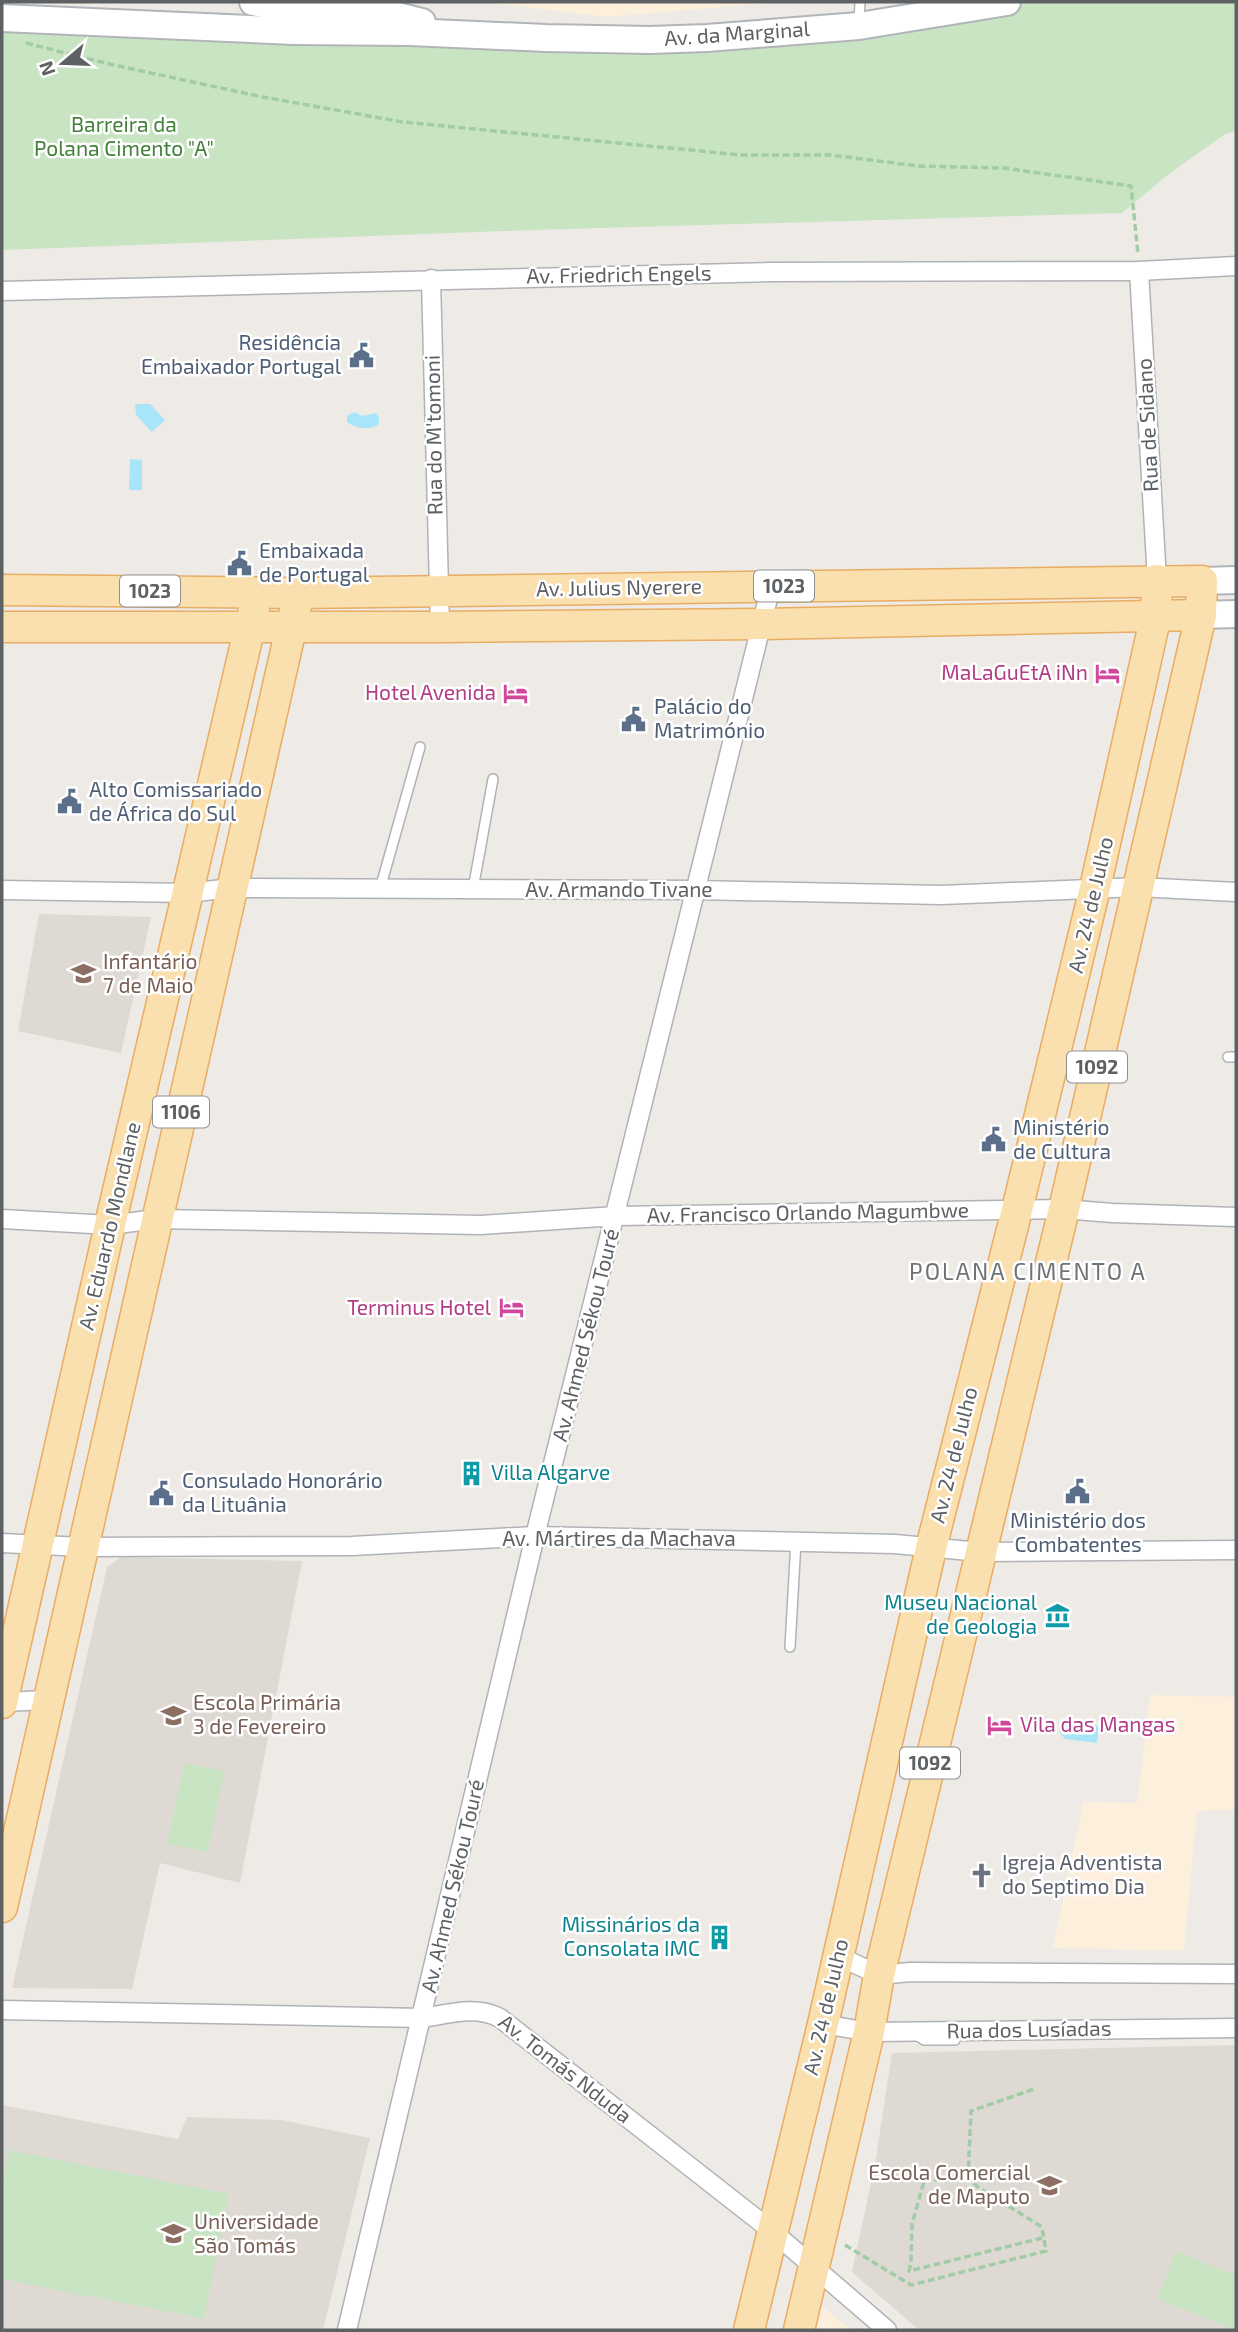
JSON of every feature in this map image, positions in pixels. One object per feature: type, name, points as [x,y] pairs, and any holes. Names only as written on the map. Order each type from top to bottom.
[{"type":"main road","name":"Av. da Marginal","points":[[253,2],[410,32]]},
{"type":"main road","name":"Av. da Marginal","points":[[342,2],[465,33]]},
{"type":"main road","name":"Av. da Marginal","points":[[2,18],[294,31],[661,39],[742,36],[860,14],[995,3]]},
{"type":"main road","name":"Av. 24 de Julho","points":[[749,2330],[823,2024],[931,1548],[1095,888],[1156,615],[1157,580]]},
{"type":"main road","name":"Av. Julius Nyerere","points":[[2,590],[438,592],[1236,580]]},
{"type":"main road","name":"Av. 24 de Julho","points":[[869,2032],[879,1975],[1064,1209],[1201,615],[1202,581]]},
{"type":"main road","name":"Av. Eduardo Mondlane","points":[[2,1702],[257,592]]},
{"type":"main road","name":"Av. Eduardo Mondlane","points":[[48,1700],[299,593]]},
{"type":"main road","name":"Av. Julius Nyerere","points":[[2,627],[763,624],[1236,614]]},
{"type":"main road","points":[[2,1907],[48,1700]]},
{"type":"main road","points":[[799,2330],[869,2032]]},
{"type":"street","name":"Av. Friedrich Engels","points":[[2,291],[785,271],[1139,271],[1236,266]]},
{"type":"street","name":"Rua de Sidano","points":[[1139,271],[1157,580]]},
{"type":"street","name":"Rua do M'tomoni","points":[[431,279],[440,627]]},
{"type":"street","name":"Av. Ahmed Sékou Touré","points":[[348,2330],[535,1536],[771,586]]},
{"type":"street","name":"Av. Armando Tivane","points":[[2,890],[187,893],[232,888],[696,890],[941,895],[1138,887],[1236,892]]},
{"type":"street","name":"Av. Francisco Orlando Magumbwe","points":[[2,1219],[110,1225],[156,1219],[481,1224],[616,1216],[1064,1209],[1236,1217]]},
{"type":"street","name":"Av. Mártires da Machava","points":[[2,1543],[82,1547],[352,1546],[535,1536],[895,1544],[980,1552],[1236,1550]]},
{"type":"street","points":[[2,1702],[48,1700]]},
{"type":"street","points":[[838,1956],[879,1975],[910,1972],[1236,1975]]},
{"type":"street","name":"Av. Tomás Nduda","points":[[2,2010],[422,2018],[487,2011],[500,2018],[772,2231],[887,2330]]},
{"type":"street","name":"Rua dos Lusíadas","points":[[823,2024],[869,2032],[1236,2028]]},
{"type":"lane","points":[[380,889],[420,747]]},
{"type":"lane","points":[[473,889],[493,779]]},
{"type":"lane","points":[[790,1647],[796,1541]]},
{"type":"lane","points":[[911,2031],[924,2040],[1236,2034]]},
{"type":"path","points":[[18,41],[108,64],[263,97],[403,122],[741,155],[831,155],[918,166],[1004,168],[1131,186],[1137,238]]},
{"type":"path","points":[[968,2178],[971,2111],[1034,2089]]},
{"type":"path","points":[[845,2245],[911,2284],[1046,2251],[1042,2227],[979,2188],[968,2178],[944,2181],[925,2178],[912,2224],[909,2271],[1042,2238]]},
{"type":"shaded area","points":[[483,2],[779,2],[608,17]]},
{"type":"shaded area","name":"Infantário 7 de Maio","points":[[39,914],[151,917],[121,1053],[18,1031]]},
{"type":"shaded area","name":"Escola Primária 3 de Fevereiro","points":[[121,1557],[302,1561],[240,1883],[160,1863],[132,1989],[12,1988],[107,1567]]},
{"type":"shaded area","points":[[1150,1695],[1236,1697],[1236,1810],[1197,1811],[1184,1951],[1053,1948],[1083,1802],[1137,1803]]},
{"type":"shaded area","name":"Escola Comercial de Maputo","points":[[1236,2045],[1236,2330],[919,2330],[852,2272],[875,2164],[892,2053]]},
{"type":"shaded area","name":"Universidade São Tomás","points":[[2,2105],[178,2139],[187,2117],[281,2120],[370,2138],[323,2330],[2,2330]]},
{"type":"shaded area","points":[[819,2304],[852,2330],[812,2330]]},
{"type":"green space","name":"Barreira da Polana Cimento \"A\"","points":[[1023,2],[1236,2],[1236,131],[1225,134],[1170,173],[1122,213],[533,230],[2,250],[2,25],[229,43],[695,50],[925,24]]},
{"type":"green space","points":[[184,1763],[224,1771],[208,1852],[167,1844]]},
{"type":"green space","points":[[9,2150],[229,2194],[204,2319],[2,2279],[2,2186]]},
{"type":"green space","points":[[1176,2251],[1236,2276],[1236,2330],[1157,2299]]},
{"type":"water","points":[[135,404],[150,404],[165,420],[152,432],[136,415]]},
{"type":"water","points":[[355,412],[362,416],[376,413],[379,424],[359,428],[347,422],[347,416]]},
{"type":"water","points":[[130,459],[142,460],[142,490],[129,490]]},
{"type":"water","points":[[1060,1721],[1099,1726],[1097,1743],[1065,1739],[1059,1732]]},
{"type":"place","name":"Residência Embaixador Portugal","points":[[361,355]]},
{"type":"place","name":"Embaixada de Portugal","points":[[239,563]]},
{"type":"place","name":"MaLaGuEtA iNn","points":[[1108,673]]},
{"type":"place","name":"Hotel Avenida","points":[[516,693]]},
{"type":"place","name":"Palácio do Matrimónio","points":[[634,719]]},
{"type":"place","name":"Alto Comissariado de África do Sul","points":[[69,802]]},
{"type":"place","name":"Infantário 7 de Maio","points":[[83,974]]},
{"type":"place","name":"Ministério de Cultura","points":[[993,1140]]},
{"type":"place","name":"Terminus Hotel","points":[[511,1308]]},
{"type":"place","name":"Villa Algarve","points":[[471,1473]]},
{"type":"place","name":"Ministério dos Combatentes","points":[[1078,1492]]},
{"type":"place","name":"Consulado Honorário da Lituânia","points":[[162,1493]]},
{"type":"place","name":"Museu Nacional de Geologia","points":[[1057,1615]]},
{"type":"place","name":"Escola Primária 3 de Fevereiro","points":[[173,1715]]},
{"type":"place","name":"Vila das Mangas","points":[[1000,1725]]},
{"type":"place","name":"Igreja Adventista do Septimo Dia","points":[[982,1875]]},
{"type":"place","name":"Missinários da Consolata IMC","points":[[720,1937]]},
{"type":"place","name":"Escola Comercial de Maputo","points":[[1050,2185]]},
{"type":"place","name":"Universidade São Tomás","points":[[174,2234]]},
{"type":"district","name":"POLANA CIMENTO A","points":[[1028,1272]]}]
